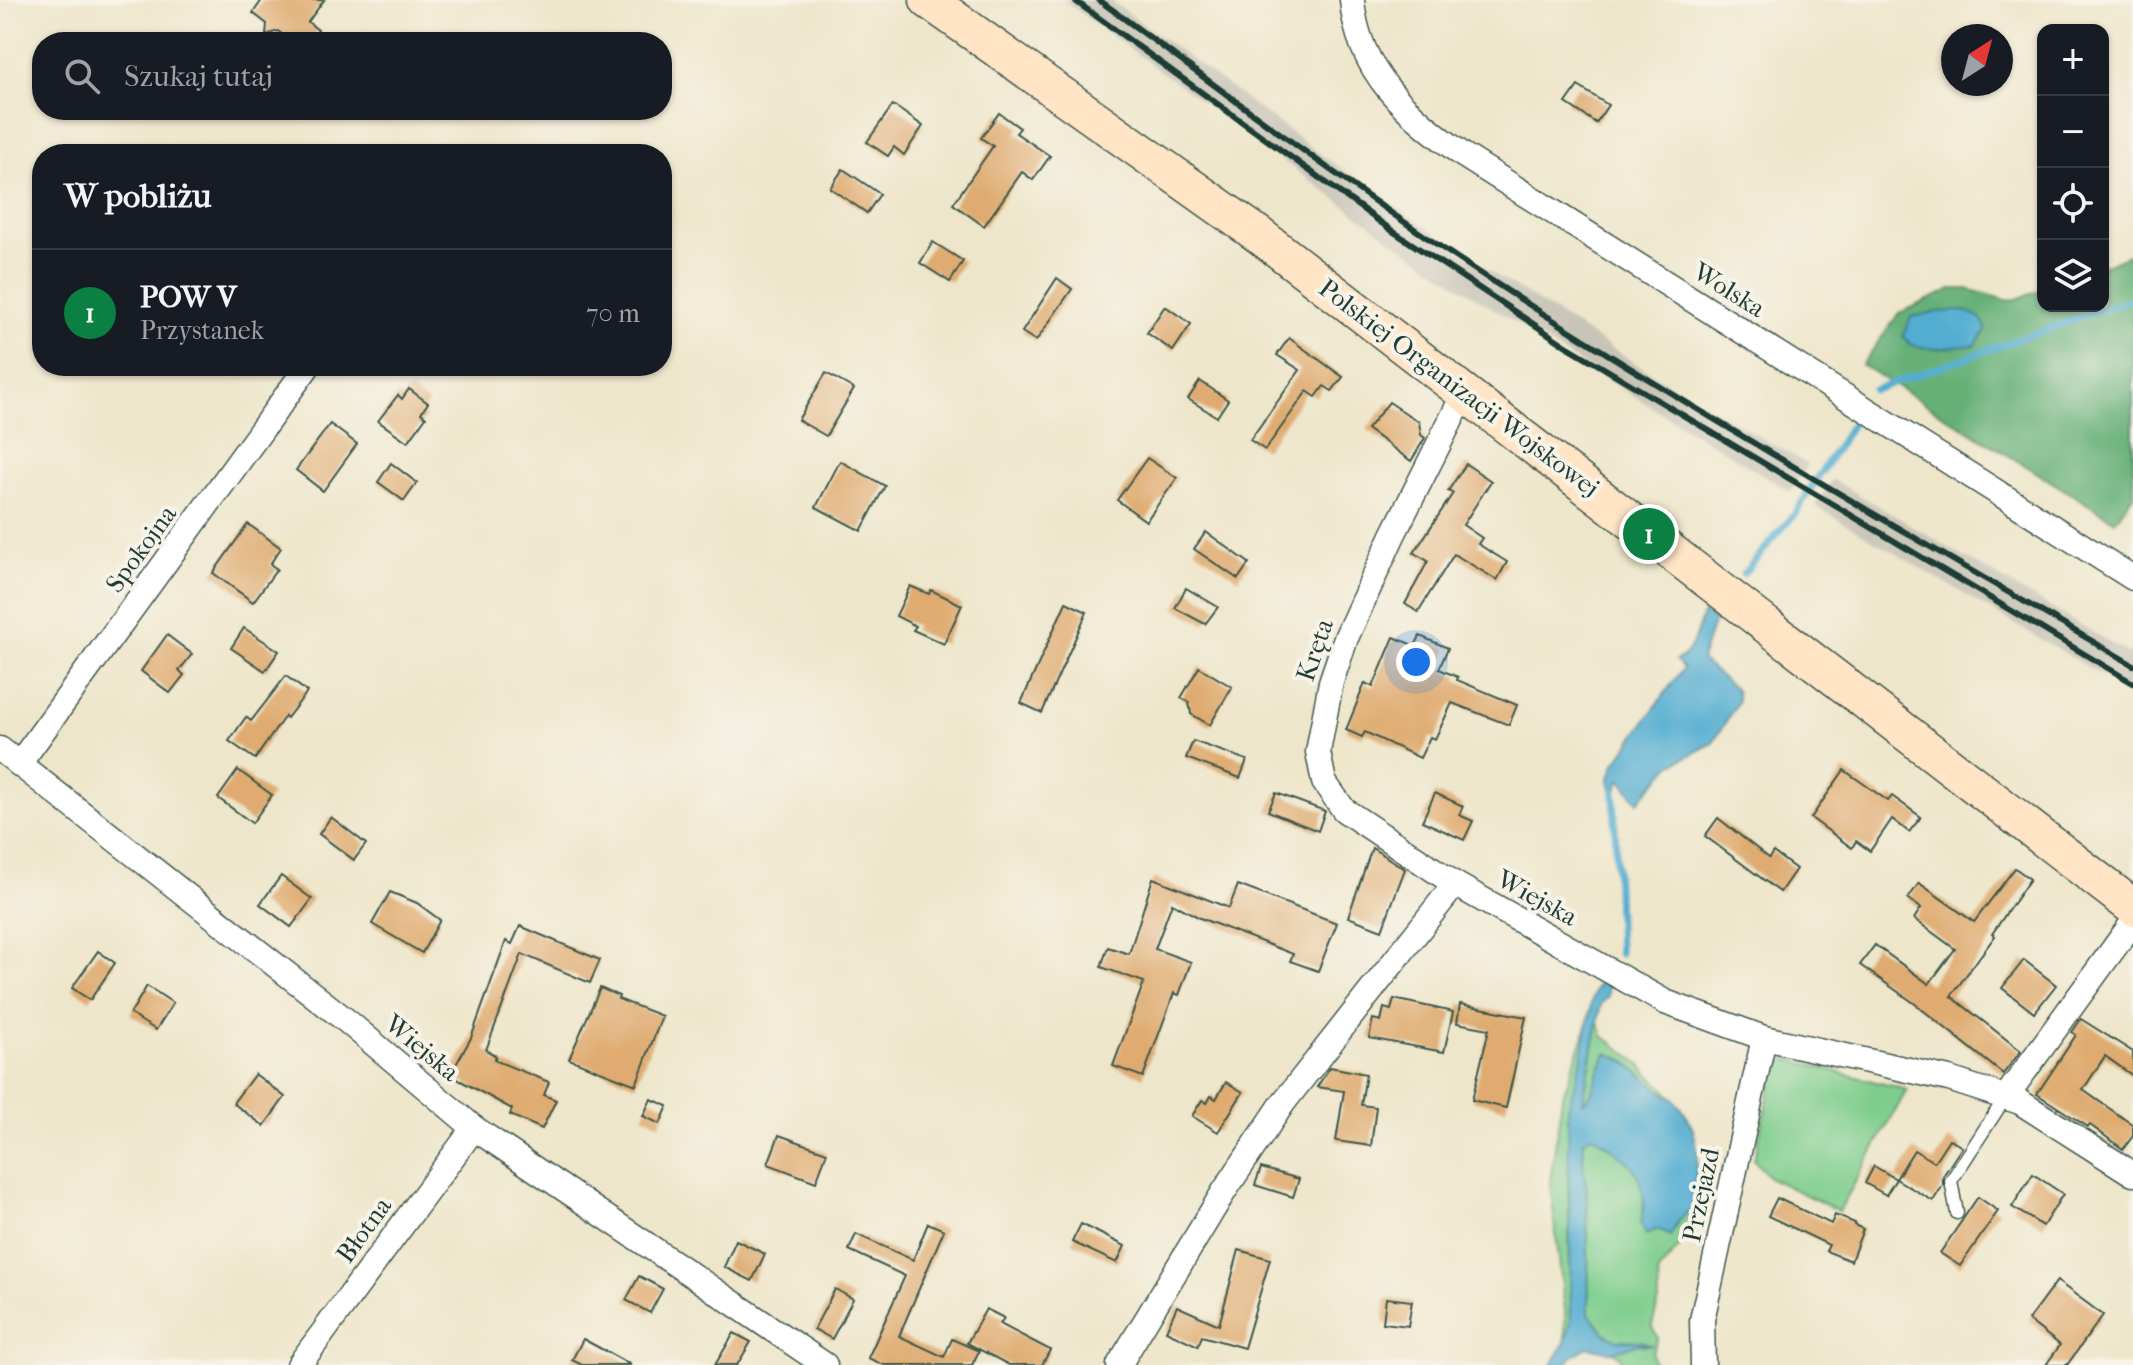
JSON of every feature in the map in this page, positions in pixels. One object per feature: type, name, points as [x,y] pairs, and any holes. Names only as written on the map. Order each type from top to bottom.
[{"type":"main road","name":"Polskiej Organizacji Wojskowej","points":[[928,0],[1201,192],[2133,907]]},
{"type":"street","name":"Wolska","points":[[1352,0],[1360,40],[1372,68],[1394,98],[1423,126],[1463,155],[2133,578]]},
{"type":"street","name":"Spokojna","points":[[9,757],[300,376]]},
{"type":"street","name":"Kręta","points":[[1455,884],[1344,810],[1324,782],[1318,752],[1331,682],[1346,638],[1393,535],[1465,392]]},
{"type":"street","name":"Wiejska","points":[[9,757],[348,1022],[474,1128],[825,1365]]},
{"type":"street","name":"Wiejska","points":[[1119,1365],[1223,1193],[1283,1103],[1455,884],[1665,1002],[1764,1038],[1949,1079],[2020,1102],[2133,1174]]},
{"type":"street","points":[[2005,1098],[2133,922]]},
{"type":"street","name":"Przejazd","points":[[1703,1365],[1702,1320],[1764,1038]]},
{"type":"street","name":"Błotna","points":[[299,1365],[474,1128]]},
{"type":"lane","points":[[1957,1213],[1951,1181],[2005,1098]]},
{"type":"shaded area","points":[[1063,0],[1110,0],[1322,155],[1488,270],[1665,382],[1807,464],[1791,492],[1474,296],[1389,238]]},
{"type":"shaded area","points":[[1832,479],[2133,656],[2133,694],[1815,506]]},
{"type":"green space","points":[[2133,253],[2133,495],[2115,521],[1862,365],[1899,313],[1952,289],[1967,289],[2010,301],[2037,292],[2037,312],[2109,312],[2109,263]]},
{"type":"green space","points":[[1598,1021],[1603,1036],[1633,1058],[1675,1100],[1659,1091],[1625,1060],[1606,1053],[1590,1096],[1583,1104]]},
{"type":"green space","points":[[1587,1026],[1568,1177],[1571,1321],[1565,1342],[1565,1311],[1550,1182],[1562,1098]]},
{"type":"green space","points":[[1788,1059],[1907,1090],[1839,1211],[1770,1178],[1754,1160],[1775,1067]]},
{"type":"green space","points":[[1593,1135],[1628,1162],[1641,1182],[1644,1208],[1641,1225],[1670,1235],[1692,1208],[1686,1239],[1658,1272],[1659,1301],[1652,1325],[1658,1338],[1652,1352],[1654,1365],[1624,1365],[1620,1356],[1612,1352],[1637,1344],[1648,1345],[1640,1341],[1617,1340],[1604,1333],[1589,1313],[1587,1193],[1583,1164],[1584,1140]]},
{"type":"water","points":[[1963,311],[1978,316],[1985,325],[1986,330],[1975,345],[1934,349],[1911,345],[1903,336],[1911,317]]},
{"type":"water","points":[[1704,613],[1714,620],[1701,660],[1736,690],[1738,701],[1713,743],[1671,765],[1638,802],[1620,779],[1614,798],[1609,781],[1614,765],[1683,668],[1676,660],[1691,647]]},
{"type":"water","points":[[1602,981],[1608,985],[1608,996],[1601,1004],[1583,1102],[1590,1096],[1606,1053],[1627,1063],[1674,1100],[1686,1114],[1696,1140],[1696,1180],[1692,1208],[1680,1219],[1670,1236],[1658,1229],[1646,1235],[1641,1225],[1644,1208],[1641,1182],[1635,1172],[1628,1162],[1593,1135],[1584,1140],[1589,1313],[1604,1333],[1617,1340],[1652,1345],[1637,1344],[1612,1352],[1588,1347],[1571,1357],[1566,1365],[1552,1365],[1565,1342],[1571,1321],[1568,1107],[1581,1062],[1595,989]]},
{"type":"building","points":[[262,0],[324,0],[308,22],[317,32],[266,32],[267,24],[253,13]]},
{"type":"building","points":[[1578,86],[1608,105],[1596,123],[1566,103]]},
{"type":"building","points":[[893,105],[923,126],[904,155],[894,147],[888,156],[867,142]]},
{"type":"building","points":[[999,113],[1020,128],[1016,133],[1050,156],[1033,180],[1022,172],[984,226],[953,204],[993,146],[981,138]]},
{"type":"building","points":[[843,169],[880,194],[867,213],[830,188]]},
{"type":"building","points":[[933,242],[963,261],[950,282],[920,263]]},
{"type":"building","points":[[1057,278],[1072,289],[1036,341],[1022,332]]},
{"type":"building","points":[[1165,306],[1191,324],[1173,351],[1147,333]]},
{"type":"building","points":[[1289,338],[1343,377],[1332,391],[1324,386],[1316,397],[1307,391],[1265,450],[1250,440],[1300,370],[1277,355]]},
{"type":"building","points":[[826,373],[854,389],[826,436],[798,420]]},
{"type":"building","points":[[1200,381],[1228,400],[1217,417],[1188,399]]},
{"type":"building","points":[[409,389],[428,403],[421,413],[426,417],[408,442],[378,421],[398,395],[402,399]]},
{"type":"building","points":[[1389,402],[1419,422],[1421,435],[1425,438],[1411,461],[1367,429]]},
{"type":"building","points":[[330,424],[357,444],[323,491],[296,470]]},
{"type":"building","points":[[1147,458],[1177,478],[1146,521],[1117,500]]},
{"type":"building","points":[[840,461],[885,486],[861,531],[816,507]]},
{"type":"building","points":[[391,463],[417,483],[404,501],[378,482]]},
{"type":"building","points":[[1466,464],[1491,481],[1463,525],[1482,538],[1478,544],[1507,562],[1497,580],[1454,554],[1418,612],[1405,604],[1428,561],[1414,553],[1453,493],[1448,491]]},
{"type":"building","points":[[248,524],[281,548],[270,564],[277,569],[253,602],[213,573]]},
{"type":"building","points":[[1206,532],[1249,563],[1238,579],[1194,549]]},
{"type":"building","points":[[910,586],[929,594],[931,590],[962,605],[944,644],[913,630],[916,626],[896,616]]},
{"type":"building","points":[[1186,588],[1218,607],[1205,624],[1175,608]]},
{"type":"building","points":[[1066,602],[1087,612],[1042,713],[1021,703]]},
{"type":"building","points":[[244,628],[279,651],[265,671],[231,648]]},
{"type":"building","points":[[167,635],[192,654],[179,671],[184,675],[170,693],[141,671]]},
{"type":"building","points":[[1420,636],[1448,648],[1439,669],[1458,677],[1457,680],[1517,705],[1509,725],[1452,703],[1435,739],[1430,737],[1420,758],[1365,732],[1362,737],[1346,730],[1365,683],[1373,687],[1394,637],[1415,646]]},
{"type":"building","points":[[1199,667],[1232,687],[1210,725],[1191,714],[1189,702],[1181,698]]},
{"type":"building","points":[[286,676],[307,692],[287,718],[285,716],[255,759],[229,741],[246,717],[251,721]]},
{"type":"building","points":[[1193,741],[1247,760],[1240,778],[1186,758]]},
{"type":"building","points":[[238,770],[272,795],[252,823],[218,798]]},
{"type":"building","points":[[1844,770],[1888,801],[1892,796],[1921,817],[1909,832],[1892,819],[1870,851],[1856,841],[1852,848],[1811,818]]},
{"type":"building","points":[[1276,793],[1325,811],[1318,831],[1268,811]]},
{"type":"building","points":[[1435,793],[1463,806],[1459,815],[1473,821],[1464,840],[1422,821]]},
{"type":"building","points":[[331,817],[366,844],[354,860],[319,834]]},
{"type":"building","points":[[1718,818],[1769,858],[1773,852],[1796,869],[1780,892],[1705,836]]},
{"type":"building","points":[[1372,848],[1405,869],[1382,930],[1348,917]]},
{"type":"building","points":[[2015,868],[2030,879],[1992,934],[1995,936],[1951,996],[2021,1051],[2003,1074],[1914,1003],[1860,965],[1875,945],[1929,984],[1955,949],[1914,919],[1921,908],[1908,899],[1919,883],[1974,922]]},
{"type":"building","points":[[281,876],[312,899],[291,927],[260,904]]},
{"type":"building","points":[[1153,878],[1229,908],[1238,885],[1337,923],[1318,971],[1290,961],[1293,954],[1200,918],[1172,903],[1155,949],[1191,962],[1179,995],[1174,993],[1143,1077],[1113,1066],[1144,982],[1101,967],[1108,947],[1129,954]]},
{"type":"building","points":[[390,892],[417,903],[440,920],[422,953],[372,924]]},
{"type":"building","points":[[520,926],[600,960],[590,983],[522,954],[486,1050],[496,1056],[494,1060],[549,1082],[544,1095],[556,1100],[542,1129],[510,1115],[512,1109],[450,1075],[471,1038],[506,941],[512,944]]},
{"type":"building","points":[[98,951],[115,963],[90,1000],[72,988]]},
{"type":"building","points":[[2024,960],[2056,985],[2034,1013],[2002,988]]},
{"type":"building","points":[[147,986],[173,1003],[156,1030],[130,1014]]},
{"type":"building","points":[[600,988],[619,996],[618,999],[662,1016],[636,1085],[569,1059]]},
{"type":"building","points":[[1394,999],[1453,1012],[1444,1052],[1369,1038],[1373,1019],[1381,1021],[1384,1008],[1391,1010]]},
{"type":"building","points":[[1460,1004],[1526,1017],[1506,1108],[1472,1100],[1489,1029],[1457,1023]]},
{"type":"building","points":[[2081,1019],[2133,1052],[2133,1076],[2105,1056],[2083,1090],[2133,1125],[2133,1136],[2123,1149],[2090,1125],[2088,1127],[2037,1094],[2076,1035],[2072,1032]]},
{"type":"building","points":[[1330,1067],[1366,1074],[1361,1105],[1376,1107],[1371,1146],[1336,1141],[1344,1091],[1317,1087]]},
{"type":"building","points":[[255,1074],[285,1097],[264,1126],[233,1103]]},
{"type":"building","points":[[1226,1082],[1243,1092],[1218,1132],[1192,1116],[1202,1100],[1207,1103],[1211,1096],[1216,1099]]},
{"type":"building","points":[[651,1099],[668,1106],[660,1124],[643,1116]]},
{"type":"building","points":[[779,1135],[827,1152],[816,1182],[768,1164]]},
{"type":"building","points":[[1949,1139],[1962,1147],[1943,1176],[1943,1185],[1933,1201],[1896,1179],[1914,1150],[1934,1162]]},
{"type":"building","points":[[1874,1166],[1896,1179],[1886,1195],[1865,1183]]},
{"type":"building","points":[[1261,1168],[1299,1179],[1293,1197],[1255,1185]]},
{"type":"building","points":[[2033,1174],[2063,1194],[2043,1226],[2012,1207]]},
{"type":"building","points":[[1978,1197],[1998,1211],[1960,1266],[1940,1253]]},
{"type":"building","points":[[1777,1198],[1831,1224],[1835,1215],[1863,1229],[1851,1261],[1826,1251],[1829,1245],[1768,1216]]},
{"type":"building","points":[[928,1223],[944,1230],[899,1336],[944,1357],[952,1339],[979,1351],[972,1365],[884,1365],[868,1358],[905,1276],[849,1250],[856,1234],[913,1260]]},
{"type":"building","points":[[1081,1224],[1125,1246],[1117,1263],[1072,1242]]},
{"type":"building","points":[[736,1240],[765,1254],[752,1281],[724,1267]]},
{"type":"building","points":[[1239,1250],[1270,1259],[1244,1348],[1202,1336],[1198,1346],[1166,1331],[1177,1306],[1219,1325]]},
{"type":"building","points":[[639,1276],[663,1289],[650,1313],[626,1300]]},
{"type":"building","points":[[2057,1281],[2103,1315],[2067,1365],[2046,1365],[2060,1345],[2028,1320]]},
{"type":"building","points":[[835,1289],[853,1299],[832,1339],[814,1329]]},
{"type":"building","points":[[1386,1298],[1412,1301],[1408,1326],[1383,1323]]},
{"type":"building","points":[[986,1309],[1004,1318],[1000,1324],[1050,1350],[1042,1365],[1009,1365],[967,1343]]},
{"type":"building","points":[[734,1333],[751,1342],[737,1365],[715,1365]]},
{"type":"building","points":[[583,1339],[631,1365],[582,1365],[572,1360]]},
{"type":"waterway","points":[[1874,390],[2133,299]]},
{"type":"waterway","points":[[1743,574],[1794,515],[1852,424]]},
{"type":"waterway","points":[[1614,791],[1619,953]]},
{"type":"railway","points":[[1074,0],[1394,232],[1565,345],[2133,683]]},
{"type":"railway","points":[[1099,0],[1339,176],[1565,328],[2133,665]]},
{"type":"place","name":"POW V","points":[[1649,534]]}]
